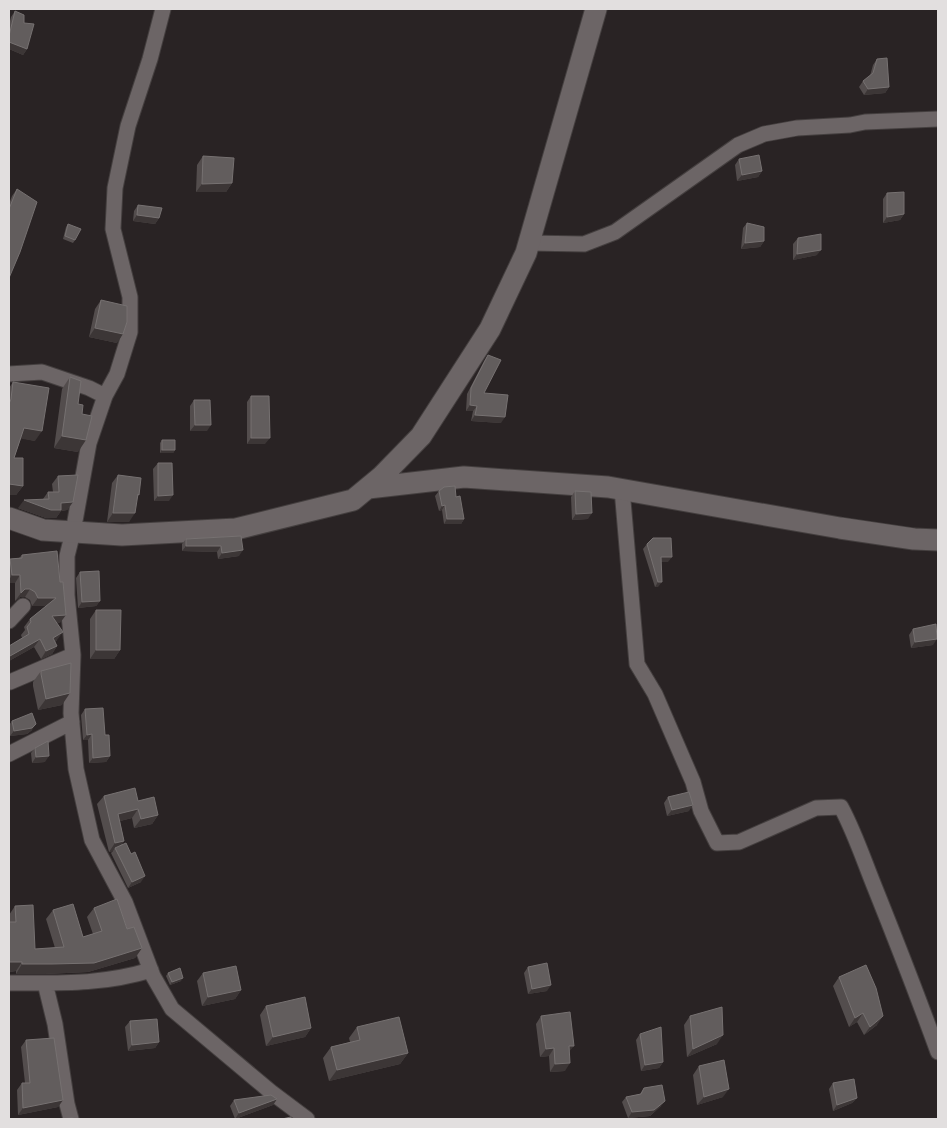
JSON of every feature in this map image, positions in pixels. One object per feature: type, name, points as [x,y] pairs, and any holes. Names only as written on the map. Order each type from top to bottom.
[{"type":"street","points":[[163,9],[150,58],[128,126],[115,188],[113,229],[130,297],[130,332],[117,374],[105,396],[89,443],[67,556],[67,595],[73,655],[72,722],[76,769],[92,840],[125,902],[150,970],[172,1009],[271,1092],[307,1119]]},
{"type":"street","points":[[9,518],[43,530],[122,535],[236,528],[354,500],[382,476],[421,436],[490,329],[526,253],[596,9]]},
{"type":"street","points":[[528,243],[584,244],[616,232],[738,145],[764,134],[797,128],[850,125],[865,122],[938,119]]},
{"type":"street","points":[[9,374],[42,372],[89,388],[105,396]]},
{"type":"street","points":[[368,488],[464,477],[608,487],[840,528],[914,539],[938,540]]},
{"type":"street","points":[[622,489],[637,664],[655,694],[693,782],[701,811],[717,843],[738,842],[816,808],[841,808],[853,829],[868,871],[912,978],[938,1052]]},
{"type":"street","points":[[9,621],[23,606]]},
{"type":"street","points":[[9,681],[73,655]]},
{"type":"street","points":[[9,754],[72,722]]},
{"type":"street","points":[[9,983],[86,983],[130,977],[150,970]]},
{"type":"street","points":[[45,983],[55,1024],[67,1104],[72,1119]]},
{"type":"building","points":[[15,11],[24,15],[24,23],[34,24],[27,49],[9,42]]},
{"type":"building","points":[[887,58],[889,87],[868,89],[863,81],[873,73],[877,59]]},
{"type":"building","points":[[759,155],[762,171],[742,175],[739,159]]},
{"type":"building","points":[[203,156],[234,158],[232,183],[202,184]]},
{"type":"building","points":[[17,189],[37,202],[9,278],[9,209]]},
{"type":"building","points":[[904,192],[904,214],[887,217],[887,193]]},
{"type":"building","points":[[138,205],[162,208],[159,218],[137,215]]},
{"type":"building","points":[[747,223],[764,227],[764,241],[745,243]]},
{"type":"building","points":[[68,224],[81,229],[75,240],[65,236]]},
{"type":"building","points":[[821,234],[821,250],[797,254],[798,238]]},
{"type":"building","points":[[101,300],[127,306],[127,322],[123,334],[95,328]]},
{"type":"building","points":[[488,355],[501,360],[484,393],[508,395],[505,417],[475,415],[477,406],[470,405],[471,388]]},
{"type":"building","points":[[70,377],[81,381],[78,404],[83,405],[82,414],[92,416],[86,440],[62,436]]},
{"type":"building","points":[[13,382],[49,388],[42,431],[24,428],[14,458],[23,458],[23,486],[9,484],[9,404]]},
{"type":"building","points":[[251,396],[269,396],[270,438],[251,438]]},
{"type":"building","points":[[194,400],[210,400],[211,425],[195,425]]},
{"type":"building","points":[[162,440],[175,440],[175,450],[162,450]]},
{"type":"building","points":[[158,463],[172,463],[173,495],[158,496]]},
{"type":"building","points":[[78,475],[73,502],[61,503],[61,510],[51,510],[24,500],[49,499],[48,492],[59,492],[58,476]]},
{"type":"building","points":[[118,475],[141,478],[135,513],[113,513]]},
{"type":"building","points":[[455,486],[456,497],[460,496],[464,519],[447,519],[445,505],[442,506],[439,491],[444,487]]},
{"type":"building","points":[[575,491],[591,492],[592,513],[576,514]]},
{"type":"building","points":[[241,536],[243,550],[222,553],[221,546],[186,546],[186,539]]},
{"type":"building","points":[[653,538],[671,538],[672,557],[661,557],[662,582],[658,582],[647,544]]},
{"type":"building","points":[[57,551],[60,582],[63,582],[66,615],[52,616],[63,632],[53,638],[57,646],[46,651],[40,639],[10,656],[9,646],[29,634],[27,627],[31,622],[30,619],[56,598],[38,598],[35,592],[30,589],[25,589],[21,593],[20,575],[12,575],[10,559],[22,558],[22,555]]},
{"type":"building","points":[[99,571],[100,601],[82,602],[80,572]]},
{"type":"building","points":[[96,610],[121,610],[120,650],[96,650]]},
{"type":"building","points":[[936,624],[937,639],[915,642],[913,629]]},
{"type":"building","points":[[71,663],[70,693],[46,699],[41,671]]},
{"type":"building","points":[[103,708],[105,735],[109,735],[110,756],[93,758],[92,734],[87,735],[85,709]]},
{"type":"building","points":[[32,713],[36,724],[32,728],[14,731],[12,721]]},
{"type":"building","points":[[48,741],[49,756],[36,757],[35,748]]},
{"type":"building","points":[[135,788],[138,801],[154,797],[158,815],[141,819],[138,809],[118,814],[124,841],[115,843],[104,796]]},
{"type":"building","points":[[689,792],[693,805],[672,810],[668,797]]},
{"type":"building","points":[[126,843],[131,854],[135,852],[145,876],[132,882],[115,848]]},
{"type":"building","points":[[117,899],[127,929],[134,927],[142,948],[94,963],[22,964],[22,962],[9,962],[9,922],[16,922],[15,906],[33,905],[35,949],[64,947],[53,910],[73,904],[83,937],[102,931],[94,908]]},
{"type":"building","points":[[547,963],[551,985],[532,989],[528,967]]},
{"type":"building","points":[[866,965],[876,988],[883,1016],[870,1027],[863,1013],[855,1018],[839,977]]},
{"type":"building","points":[[236,966],[241,990],[208,997],[203,973]]},
{"type":"building","points":[[180,968],[183,978],[172,982],[168,973]]},
{"type":"building","points":[[305,997],[311,1028],[273,1037],[266,1006]]},
{"type":"building","points":[[722,1007],[723,1035],[693,1049],[690,1016]]},
{"type":"building","points":[[570,1012],[574,1046],[569,1046],[570,1063],[555,1064],[554,1048],[546,1049],[541,1016]]},
{"type":"building","points":[[399,1017],[408,1053],[337,1070],[331,1047],[360,1040],[357,1027]]},
{"type":"building","points":[[157,1019],[159,1042],[132,1045],[130,1021]]},
{"type":"building","points":[[661,1027],[663,1062],[645,1065],[640,1034]]},
{"type":"building","points":[[54,1038],[63,1100],[23,1108],[22,1083],[30,1083],[26,1040]]},
{"type":"building","points":[[724,1060],[729,1089],[704,1097],[699,1066]]},
{"type":"building","points":[[854,1079],[857,1098],[837,1105],[833,1083]]},
{"type":"building","points":[[662,1085],[665,1101],[654,1110],[632,1112],[626,1097],[641,1094],[644,1088]]},
{"type":"building","points":[[271,1095],[277,1099],[239,1113],[234,1100]]}]
